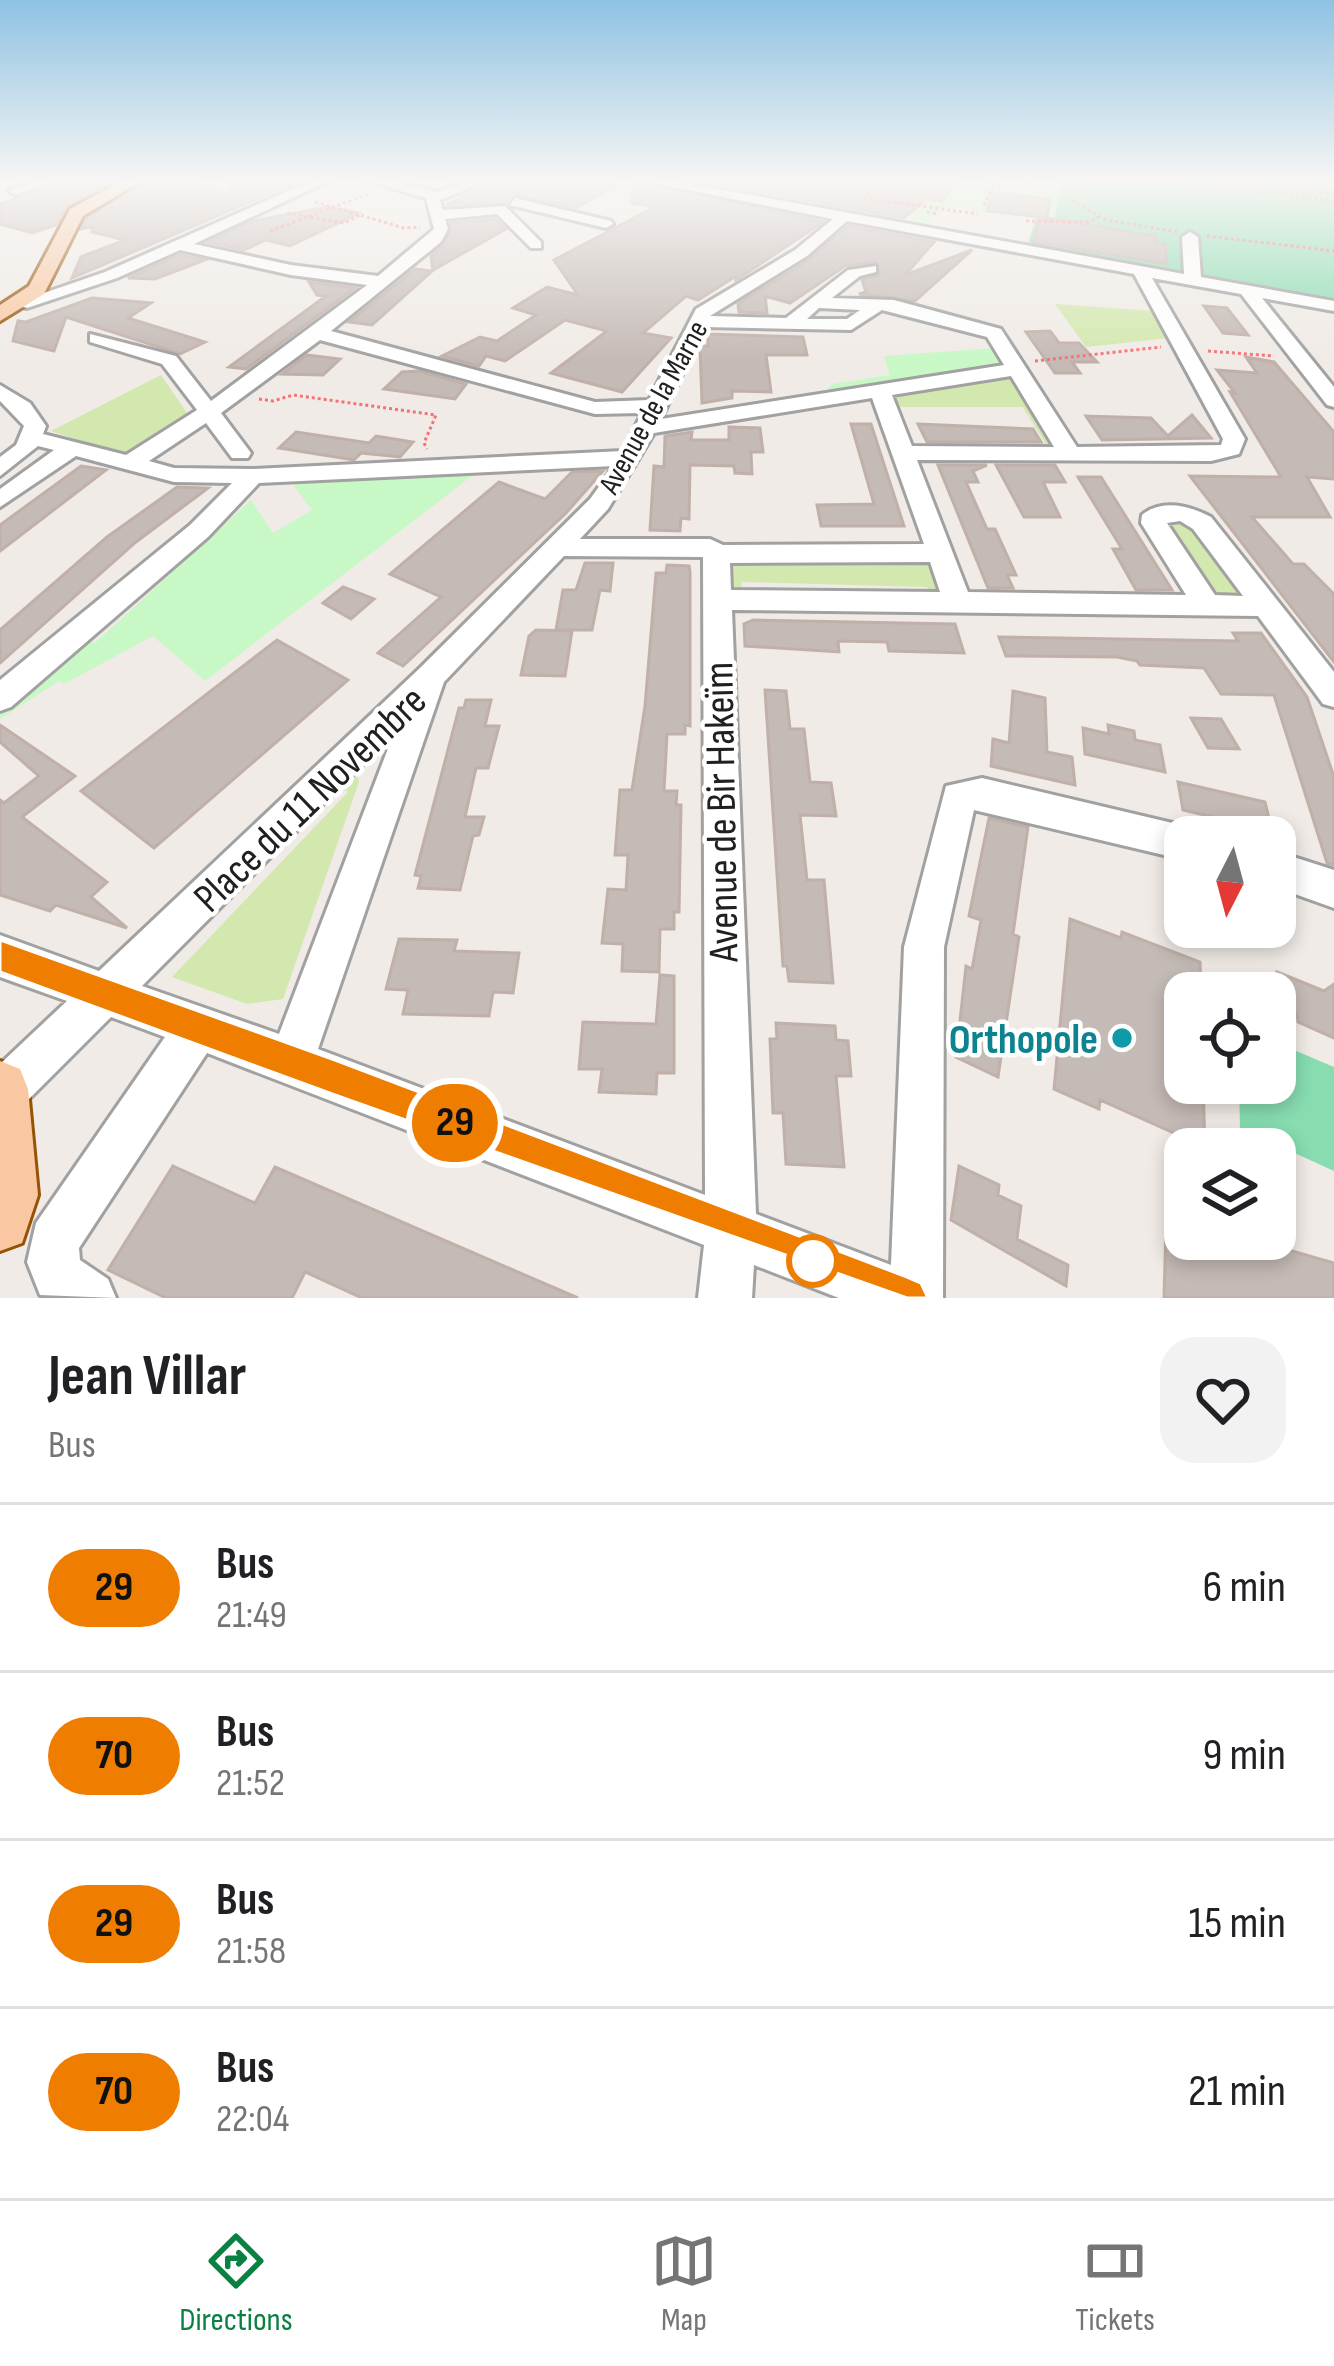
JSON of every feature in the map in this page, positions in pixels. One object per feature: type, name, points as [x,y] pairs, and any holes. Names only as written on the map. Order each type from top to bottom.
[{"type":"main road","points":[[10,309],[37,290],[62,241]]},
{"type":"main road","points":[[0,1220],[8,1195],[1,1092]]},
{"type":"street","points":[[10,309],[79,288],[195,241]]},
{"type":"street","points":[[126,466],[320,334],[434,241]]},
{"type":"street","points":[[533,241],[536,245]]},
{"type":"street","name":"Avenue de la Marne","points":[[431,676],[608,493],[631,458],[697,321],[818,241]]},
{"type":"street","points":[[1005,241],[1142,272],[1334,306]]},
{"type":"street","points":[[1190,241],[1193,282]]},
{"type":"street","points":[[183,246],[291,270],[384,282]]},
{"type":"street","points":[[790,324],[854,272],[870,269]]},
{"type":"street","points":[[904,453],[1211,454],[1232,449],[1234,439],[1142,272]]},
{"type":"street","points":[[1248,292],[1334,401]]},
{"type":"street","points":[[815,304],[878,305],[986,329],[1070,454]]},
{"type":"street","points":[[697,321],[851,325],[878,305]]},
{"type":"street","points":[[320,334],[595,408],[650,417],[881,393],[1015,367]]},
{"type":"street","points":[[97,338],[169,360],[246,465]]},
{"type":"street","points":[[1300,358],[1334,364]]},
{"type":"street","points":[[0,392],[33,417],[33,438],[0,469]]},
{"type":"street","points":[[881,393],[958,602]]},
{"type":"street","points":[[33,438],[174,475],[246,465],[631,458]]},
{"type":"street","points":[[0,500],[70,450]]},
{"type":"street","points":[[0,698],[199,531],[246,465]]},
{"type":"street","points":[[1208,607],[1154,523],[1154,515],[1184,513],[1202,523],[1334,695]]},
{"type":"street","points":[[560,547],[710,548],[716,554],[940,553]]},
{"type":"street","name":"Avenue de Bir Hakeïm","points":[[716,554],[731,1228],[725,1298]]},
{"type":"street","points":[[714,600],[1265,606]]},
{"type":"street","name":"Place du 11 Novembre","points":[[1,1092],[431,676]]},
{"type":"street","name":"Place du 11 Novembre","points":[[291,1061],[431,676]]},
{"type":"street","points":[[916,1298],[924,946],[959,797],[982,794],[1164,838]]},
{"type":"street","points":[[1296,876],[1334,889]]},
{"type":"street","points":[[0,956],[291,1061],[907,1298]]},
{"type":"street","points":[[89,1298],[60,1284],[51,1267],[54,1240],[198,1027]]},
{"type":"path","points":[[1015,367],[1096,351],[1185,349],[1300,358]]},
{"type":"path","points":[[273,401],[293,395],[436,415],[424,443],[427,449]]},
{"type":"green space","points":[[1029,241],[1334,241],[1334,299],[1027,247]]},
{"type":"green space","points":[[1055,304],[1154,311],[1169,338],[1086,347]]},
{"type":"green space","points":[[995,348],[1004,365],[824,395],[832,384],[890,375],[884,356]]},
{"type":"green space","points":[[161,375],[189,416],[132,452],[124,455],[51,431]]},
{"type":"green space","points":[[1011,375],[1060,446],[1047,446],[1023,407],[894,407],[893,395]]},
{"type":"green space","points":[[477,472],[205,681],[153,636],[64,684],[59,681],[0,719],[0,710],[83,640],[95,643],[251,500],[273,533],[312,510],[294,486],[300,480]]},
{"type":"green space","points":[[1189,521],[1249,597],[1210,596],[1164,523]]},
{"type":"green space","points":[[737,560],[925,560],[932,564],[942,594],[932,596],[927,587],[742,582],[741,593],[728,592],[724,573]]},
{"type":"green space","points":[[355,766],[359,782],[283,999],[247,1004],[172,977],[348,792],[337,784]]},
{"type":"green space","points":[[1296,1051],[1334,1067],[1334,1171],[1296,1154],[1296,1128],[1240,1128],[1239,1104],[1296,1104]]},
{"type":"building","points":[[124,241],[159,241],[72,278],[81,257]]},
{"type":"building","points":[[211,241],[265,241],[244,250]]},
{"type":"building","points":[[485,241],[433,270],[431,256],[445,244]]},
{"type":"building","points":[[591,241],[795,241],[698,300],[686,296],[643,333],[671,338],[622,392],[551,373],[607,331],[565,320],[505,361],[486,356],[479,366],[442,356],[480,337],[497,341],[536,315],[513,308],[547,287],[578,295],[554,260]]},
{"type":"building","points":[[831,241],[934,242],[905,275],[972,250],[915,301],[859,294],[866,292],[862,280],[880,275],[875,262],[845,266],[790,303],[765,296],[767,313],[739,312],[738,304]]},
{"type":"building","points":[[1156,241],[1165,244],[1167,264],[1034,242]]},
{"type":"building","points":[[180,255],[205,260],[155,279],[128,278]]},
{"type":"building","points":[[415,269],[432,271],[372,325],[349,322]]},
{"type":"building","points":[[309,282],[355,288],[246,369],[229,367],[326,296],[317,295]]},
{"type":"building","points":[[92,298],[151,303],[128,318],[205,342],[180,354],[66,317],[54,351],[13,341],[18,321]]},
{"type":"building","points":[[1204,306],[1227,308],[1248,335],[1223,333]]},
{"type":"building","points":[[1050,331],[1059,343],[1079,343],[1097,362],[1072,362],[1080,373],[1055,373],[1026,332]]},
{"type":"building","points":[[708,334],[803,337],[807,355],[766,355],[771,392],[732,391],[732,398],[702,403],[700,346],[708,346]]},
{"type":"building","points":[[307,355],[340,359],[323,375],[282,374]]},
{"type":"building","points":[[1246,357],[1274,362],[1334,432],[1334,479],[1307,477],[1330,517],[1252,517],[1293,564],[1304,564],[1334,594],[1334,662],[1190,476],[1281,477],[1230,392],[1235,393],[1217,370],[1257,373]]},
{"type":"building","points":[[419,371],[466,384],[455,399],[384,389],[402,372]]},
{"type":"building","points":[[1192,415],[1211,438],[1102,440],[1086,416],[1151,418],[1168,436]]},
{"type":"building","points":[[851,424],[871,424],[904,526],[821,526],[817,505],[874,504]]},
{"type":"building","points":[[918,424],[1033,429],[1041,442],[927,442]]},
{"type":"building","points":[[729,427],[760,428],[763,452],[751,452],[752,474],[735,473],[734,466],[690,465],[689,519],[681,518],[680,531],[650,530],[654,466],[664,467],[665,436],[692,432],[691,440],[729,440]]},
{"type":"building","points":[[296,432],[369,443],[376,436],[413,442],[400,457],[361,453],[354,460],[279,448]]},
{"type":"building","points":[[938,465],[987,465],[973,471],[978,482],[966,482],[987,529],[995,529],[1016,575],[1007,575],[1013,588],[988,588]]},
{"type":"building","points":[[996,465],[1055,465],[1065,482],[1043,482],[1060,517],[1024,517]]},
{"type":"building","points":[[81,466],[106,470],[0,551],[0,525]]},
{"type":"building","points":[[603,471],[566,513],[403,666],[378,653],[441,597],[390,574],[499,482],[545,499],[572,472]]},
{"type":"building","points":[[1078,477],[1101,477],[1172,590],[1136,590],[1113,549],[1122,549]]},
{"type":"building","points":[[177,487],[208,488],[136,542],[0,663],[0,630],[107,537]]},
{"type":"building","points":[[585,563],[613,563],[610,591],[600,590],[592,630],[556,630],[563,590],[576,590]]},
{"type":"building","points":[[667,565],[689,566],[690,572],[690,726],[685,725],[685,734],[667,734],[664,791],[677,791],[676,805],[681,805],[679,912],[674,912],[674,929],[660,929],[659,972],[622,971],[623,944],[602,943],[608,889],[626,890],[628,855],[615,855],[620,790],[632,790],[645,706],[656,573],[666,573]]},
{"type":"building","points":[[343,587],[374,599],[351,619],[323,603]]},
{"type":"building","points":[[753,620],[955,624],[964,653],[889,651],[887,642],[838,641],[839,652],[745,646],[744,624]]},
{"type":"building","points":[[536,630],[572,631],[565,676],[521,675],[529,636]]},
{"type":"building","points":[[1233,633],[1261,633],[1307,697],[1334,777],[1334,865],[1327,863],[1274,695],[1221,694],[1204,668],[1140,665],[1117,657],[1006,656],[999,637],[1238,641]]},
{"type":"building","points":[[277,640],[348,680],[154,848],[81,791]]},
{"type":"building","points":[[765,690],[786,691],[790,729],[804,729],[810,782],[831,783],[836,816],[800,815],[807,880],[824,880],[833,983],[789,981],[787,966],[783,966]]},
{"type":"building","points":[[1013,691],[1045,698],[1047,752],[1072,757],[1075,785],[991,766],[993,739],[1009,743]]},
{"type":"building","points":[[466,700],[491,700],[485,726],[499,726],[488,768],[476,768],[465,817],[484,817],[479,835],[473,836],[460,890],[418,888],[421,876],[415,875],[459,708],[464,708]]},
{"type":"building","points":[[1191,718],[1221,719],[1239,749],[1208,748]]},
{"type":"building","points":[[0,725],[75,776],[22,817],[107,882],[91,897],[127,928],[56,905],[50,911],[0,895],[0,800],[4,803],[39,776],[0,742]]},
{"type":"building","points":[[1108,725],[1134,731],[1135,740],[1160,745],[1165,772],[1085,754],[1083,728],[1109,734]]},
{"type":"building","points":[[1178,782],[1265,802],[1268,816],[1208,816],[1183,810]]},
{"type":"building","points":[[989,818],[1028,827],[1013,934],[1019,937],[998,1077],[956,1057],[966,966],[972,969],[981,920],[969,916]]},
{"type":"building","name":"Orthopole","points":[[1070,919],[1121,938],[1122,932],[1200,962],[1200,972],[1164,972],[1164,1104],[1204,1104],[1204,1128],[1164,1129],[1100,1100],[1099,1109],[1054,1089]]},
{"type":"building","points":[[399,939],[457,940],[454,951],[519,953],[513,993],[493,992],[489,1016],[403,1014],[408,990],[386,989]]},
{"type":"building","points":[[660,975],[674,976],[674,1073],[657,1073],[656,1094],[599,1092],[602,1069],[579,1069],[583,1022],[656,1024]]},
{"type":"building","points":[[1296,980],[1324,991],[1334,984],[1334,1038],[1298,1022]]},
{"type":"building","points":[[776,1023],[835,1026],[836,1040],[848,1041],[851,1076],[836,1076],[844,1167],[786,1164],[783,1113],[773,1113],[770,1039],[777,1039]]},
{"type":"building","points":[[173,1166],[255,1203],[275,1167],[578,1298],[362,1298],[305,1272],[292,1298],[166,1298],[108,1270]]},
{"type":"building","points":[[959,1166],[999,1185],[998,1195],[1021,1206],[1017,1239],[1068,1265],[1066,1286],[951,1220]]},
{"type":"building","points":[[1296,1252],[1334,1263],[1334,1298],[1164,1298],[1165,1260],[1296,1260]]},
{"type":"bus line","name":"29","points":[[0,956],[335,1078],[907,1298]]},
{"type":"place","name":"Orthopole","points":[[1122,1038]]}]
